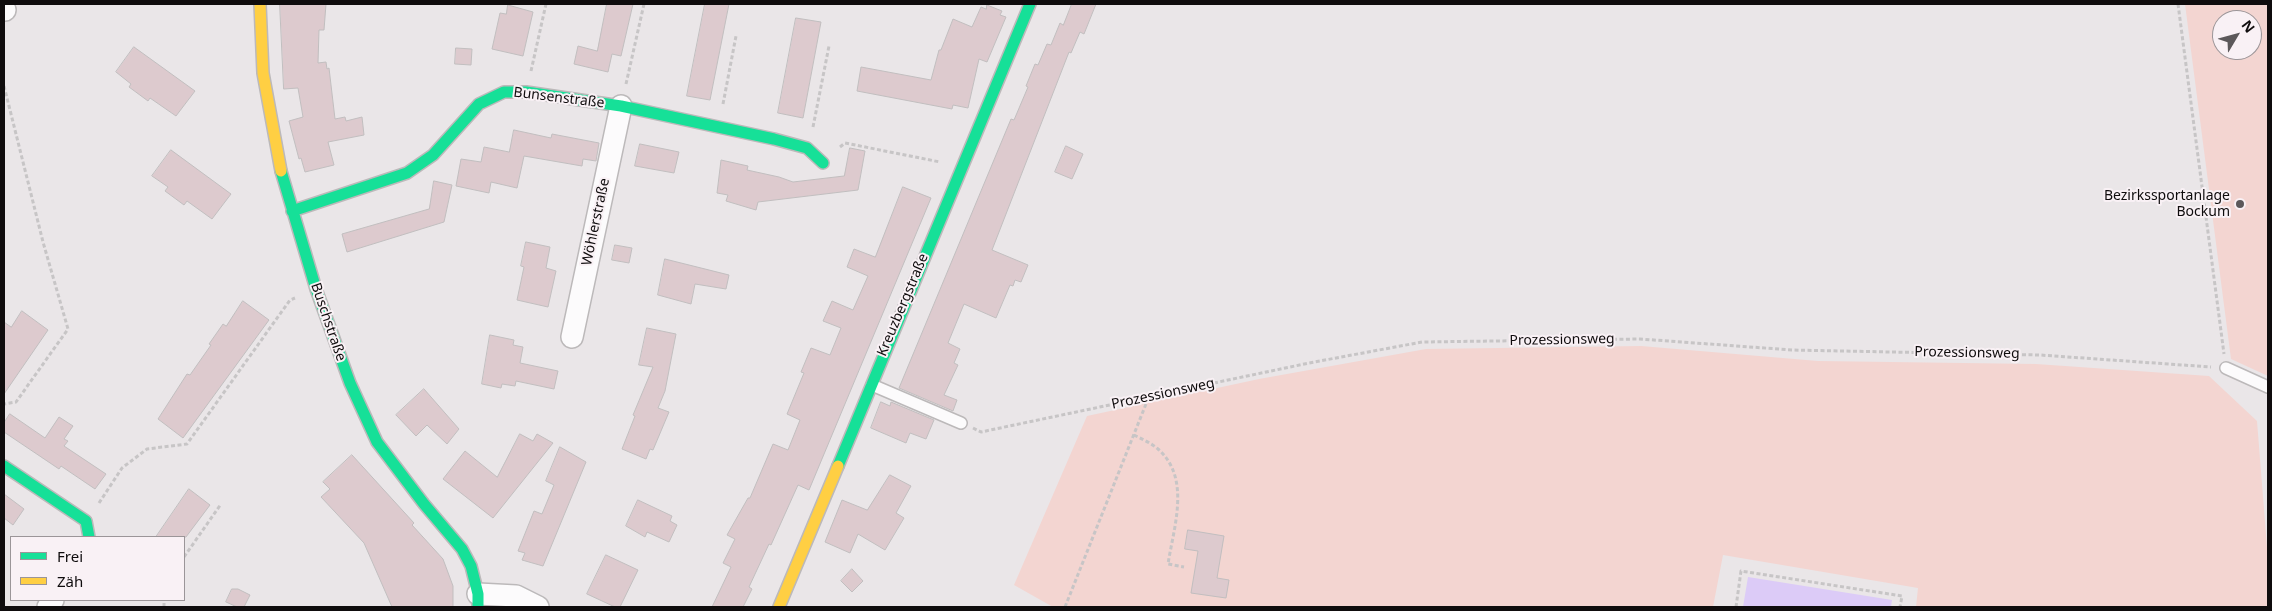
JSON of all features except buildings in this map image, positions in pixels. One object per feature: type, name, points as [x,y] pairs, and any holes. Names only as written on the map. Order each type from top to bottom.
[{"type":"street","name":"Buschstraße","points":[[260,4],[262,73],[281,173],[316,289],[350,382],[377,442],[424,504],[462,549],[471,566],[478,601]]},
{"type":"street","name":"Kreuzbergstraße","points":[[779,607],[870,384],[1030,4]]},
{"type":"street","name":"Bunsenstraße","points":[[292,211],[407,173],[433,154],[479,104],[504,92],[526,92],[621,106],[719,127],[807,148],[823,163]]},
{"type":"street","name":"Wöhlerstraße","points":[[572,337],[621,106]]},
{"type":"street","points":[[4,466],[86,521],[89,536]]},
{"type":"street","points":[[478,601],[516,596],[538,607]]},
{"type":"lane","points":[[2226,368],[2268,387]]},
{"type":"lane","points":[[870,384],[961,423]]},
{"type":"path","points":[[526,92],[546,4]]},
{"type":"path","points":[[621,106],[644,4]]},
{"type":"path","points":[[2178,4],[2226,368]]},
{"type":"path","points":[[719,127],[736,36]]},
{"type":"path","points":[[807,148],[812,133],[829,46]]},
{"type":"path","points":[[4,86],[43,242],[68,329],[16,402],[4,404]]},
{"type":"path","points":[[823,163],[845,143],[949,163],[961,168]]},
{"type":"path","points":[[86,521],[122,468],[147,449],[187,444],[290,300],[316,289]]},
{"type":"path","name":"Prozessionsweg","points":[[961,423],[981,432],[1309,363],[1422,342],[1640,339],[1792,350],[2040,355],[2226,368]]},
{"type":"path","points":[[1066,607],[1148,398]]},
{"type":"path","points":[[1134,435],[1157,447],[1168,460],[1177,480],[1178,495],[1168,564],[1184,567]]},
{"type":"path","points":[[185,556],[221,504]]},
{"type":"path","points":[[1736,607],[1741,572],[1902,596],[1900,607]]},
{"type":"shaded area","name":"Bezirkssportanlage Bockum","points":[[2185,4],[2268,4],[2268,376],[2231,359]]},
{"type":"shaded area","points":[[1641,346],[1818,361],[2036,364],[2209,376],[2257,421],[2268,560],[2268,607],[1916,607],[1918,588],[1723,555],[1713,607],[1053,607],[1014,585],[1087,416],[1259,379],[1426,349]]},
{"type":"shaded area","points":[[1748,577],[1892,600],[1891,607],[1743,607]]},
{"type":"traffic: fast","points":[[838,466],[1030,4]]},
{"type":"traffic: fast","points":[[292,211],[407,173],[433,155],[479,104],[504,92],[526,92],[621,106],[774,139],[807,148],[823,163]]},
{"type":"traffic: fast","points":[[281,171],[316,289],[350,383],[377,442],[424,504],[462,549],[471,566],[478,594],[478,607]]},
{"type":"traffic: fast","points":[[4,466],[86,521],[89,536]]},
{"type":"traffic: slow","points":[[260,4],[263,73],[281,171]]},
{"type":"traffic: slow","points":[[779,607],[838,466]]},
{"type":"place","name":"Bezirkssportanlage Bockum","points":[[2240,204]]}]
